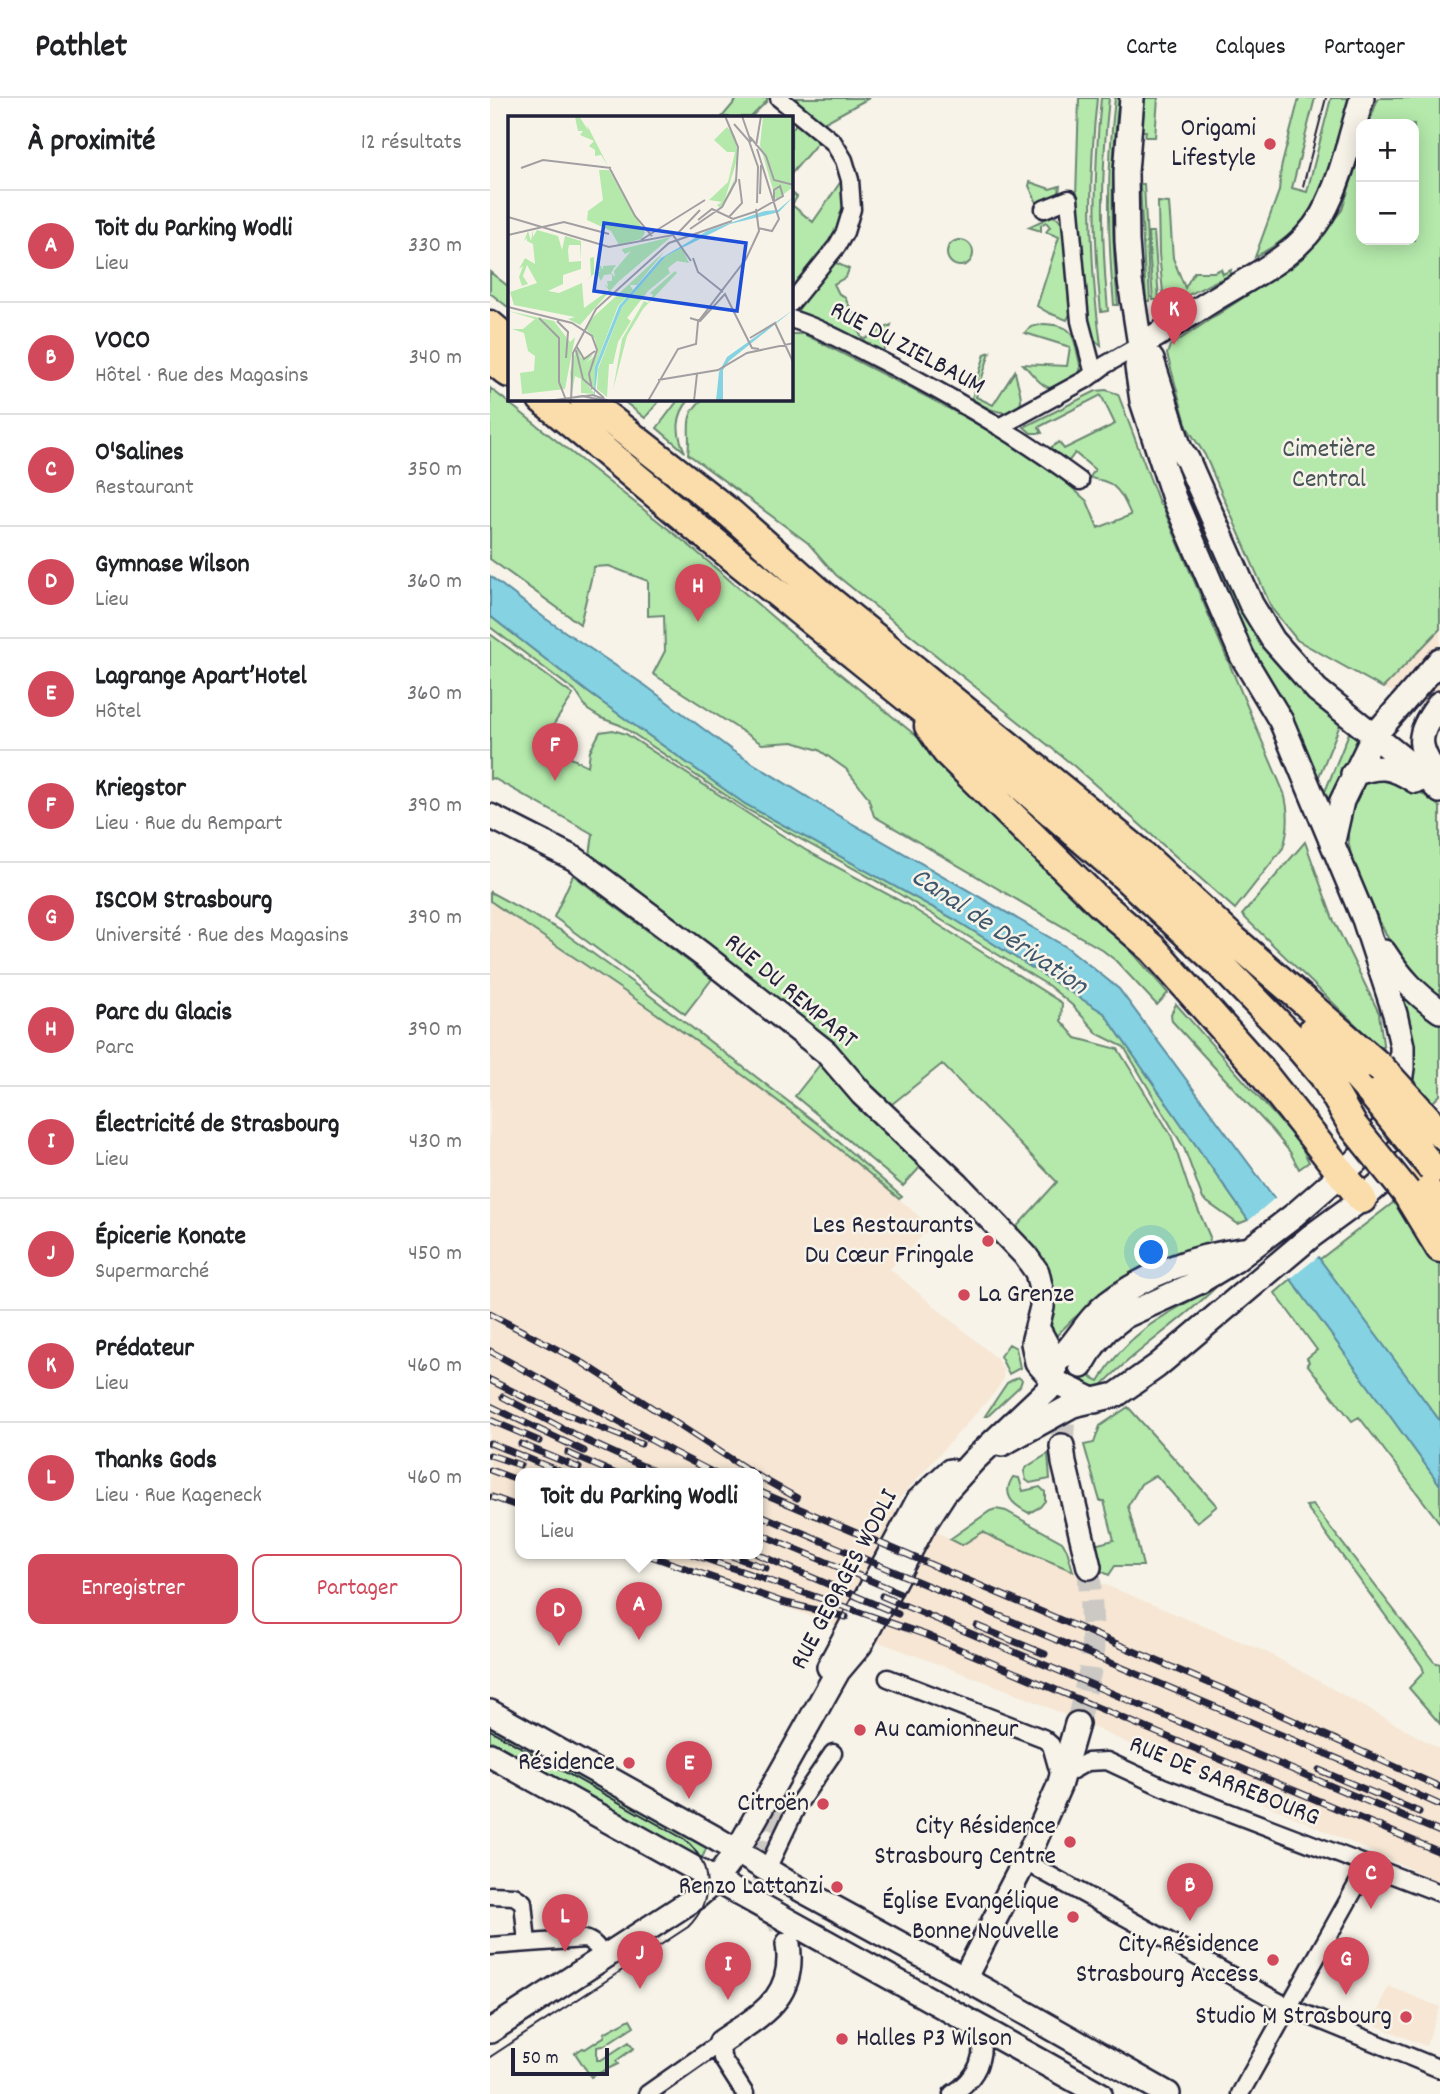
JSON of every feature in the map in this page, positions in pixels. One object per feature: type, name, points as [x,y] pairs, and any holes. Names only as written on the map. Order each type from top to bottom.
[{"type":"highway","points":[[490,325],[508,340]]},
{"type":"highway","points":[[490,358],[508,372]]},
{"type":"highway","points":[[544,401],[698,529],[914,703],[1016,781],[1182,928],[1281,1028],[1324,1076],[1440,1133]]},
{"type":"highway","points":[[587,401],[732,513],[820,593],[1139,852],[1335,1028],[1369,1096],[1428,1174],[1440,1248]]},
{"type":"highway","points":[[914,703],[946,751],[1100,903],[1161,959],[1256,1065],[1362,1199]]},
{"type":"highway","points":[[1235,941],[1369,1096],[1428,1174],[1440,1208]]},
{"type":"main road","points":[[1081,1366],[1107,1330],[1125,1316],[1199,1282],[1255,1246],[1343,1173],[1368,1149],[1385,1124],[1399,1090],[1402,1068],[1402,1046],[1395,1014],[1364,919],[1281,720],[1242,656],[1174,498],[1142,401],[1137,368],[1140,345],[1127,241],[1126,172],[1132,98]]},
{"type":"main road","points":[[1140,345],[1262,271],[1306,236],[1333,191],[1362,98]]},
{"type":"main road","points":[[1140,345],[1152,360],[1180,449],[1188,459],[1258,618],[1290,662],[1309,682],[1440,791]]},
{"type":"main road","points":[[1333,841],[1342,802],[1373,737],[1440,660]]},
{"type":"main road","points":[[1440,704],[1425,724],[1421,739],[1424,756],[1440,781]]},
{"type":"main road","points":[[1353,775],[1374,767],[1396,770],[1440,797]]},
{"type":"main road","name":"RUE DU REMPART","points":[[490,816],[575,859],[826,1052],[862,1094],[965,1192],[1025,1255],[1037,1272],[1042,1294],[1038,1329],[1052,1373]]},
{"type":"main road","points":[[1364,919],[1403,980],[1440,1012]]},
{"type":"main road","points":[[974,1460],[1073,1405],[1116,1395],[1157,1366],[1310,1237],[1362,1199],[1440,1133]]},
{"type":"main road","name":"RUE GEORGES WODLI","points":[[800,1736],[806,1713],[818,1688],[918,1501],[1052,1373],[1085,1326],[1107,1304],[1134,1287],[1190,1261],[1255,1246]]},
{"type":"main road","points":[[490,2031],[694,1899],[715,1881],[737,1851],[838,1671],[860,1645],[925,1523],[945,1492],[974,1460],[1048,1390],[1052,1373],[1095,1401]]},
{"type":"main road","points":[[1062,1446],[1089,1567]]},
{"type":"main road","name":"RUE GEORGES WODLI","points":[[787,1806],[860,1645]]},
{"type":"main road","points":[[490,1712],[1168,2094]]},
{"type":"main road","points":[[979,2026],[964,1979],[1024,1861],[1062,1775],[1077,1724]]},
{"type":"main road","points":[[490,1755],[1100,2094]]},
{"type":"main road","name":"RUE GEORGES WODLI","points":[[743,1895],[767,1869]]},
{"type":"main road","points":[[716,2051],[765,2012],[781,1994],[787,1980],[790,1956],[788,1944]]},
{"type":"street","name":"RUE DU ZIELBAUM","points":[[779,98],[833,142],[844,160],[850,180],[852,209],[845,232],[793,301]]},
{"type":"street","points":[[1044,209],[1069,199],[1080,321],[1094,374]]},
{"type":"street","name":"RUE DU ZIELBAUM","points":[[793,320],[812,326],[900,370],[1037,449],[1080,481]]},
{"type":"street","name":"RUE DU ZIELBAUM","points":[[999,427],[1140,345]]},
{"type":"street","points":[[888,1678],[1044,1738],[1054,1751],[1062,1775]]},
{"type":"street","name":"RUE GEORGES WODLI","points":[[767,1869],[787,1806],[833,1753]]},
{"type":"street","name":"RUE DE SARREBOURG","points":[[1062,1775],[1087,1762],[1107,1761],[1129,1772],[1440,1893]]},
{"type":"street","points":[[1024,1861],[1288,2007],[1440,2069]]},
{"type":"street","points":[[1240,2094],[1368,1865]]},
{"type":"street","points":[[490,1895],[514,1896],[523,1902],[527,1943]]},
{"type":"street","points":[[490,1946],[590,1940],[603,1957]]},
{"type":"street","points":[[952,2094],[973,2089],[983,2055],[979,2026]]},
{"type":"street","points":[[647,2094],[716,2051],[745,2094]]},
{"type":"shaded area","points":[[1440,629],[1440,725],[1436,720],[1437,711],[1383,688]]},
{"type":"shaded area","points":[[490,901],[755,1082],[845,1152],[931,1227],[890,1269],[995,1357],[1003,1368],[1003,1380],[891,1508],[962,1545],[983,1531],[994,1538],[1268,1653],[1440,1749],[1440,1882],[1018,1694],[650,1559],[763,1559],[763,1468],[515,1468],[515,1509],[490,1500]]},
{"type":"shaded area","name":"Studio M Strasbourg","points":[[1388,1986],[1440,2007],[1426,2046],[1373,2024]]},
{"type":"green space","points":[[738,98],[767,98],[752,116],[723,116]]},
{"type":"green space","points":[[787,98],[869,98],[820,125]]},
{"type":"green space","points":[[1079,98],[1097,98],[1091,222],[1101,345],[1091,338],[1087,327],[1076,198]]},
{"type":"green space","points":[[1101,98],[1109,98],[1103,205],[1108,311],[1101,312],[1095,205]]},
{"type":"green space","points":[[1115,98],[1119,98],[1113,176],[1118,305],[1114,305],[1109,227],[1110,150]]},
{"type":"green space","points":[[1145,98],[1158,98],[1155,137],[1145,137],[1146,131],[1142,131]]},
{"type":"green space","points":[[1299,98],[1315,98],[1292,188],[1307,192],[1331,98],[1350,98],[1330,167],[1316,200],[1291,233],[1255,257],[1279,191],[1281,168]]},
{"type":"green space","name":"Cimetière Central","points":[[1378,98],[1440,98],[1440,629],[1383,688],[1297,640],[1272,609],[1205,455],[1187,427],[1167,354],[1170,346],[1306,254],[1342,210],[1356,166],[1356,245],[1419,245],[1419,119],[1371,119]]},
{"type":"green space","points":[[797,122],[820,140],[793,172],[793,128]]},
{"type":"green space","points":[[844,177],[848,207],[839,231],[793,295],[793,206],[813,222]]},
{"type":"green space","points":[[1030,182],[1050,189],[1060,186],[1059,193],[1038,205],[1029,186]]},
{"type":"green space","points":[[1140,184],[1144,184],[1150,301],[1146,301]]},
{"type":"green space","points":[[1158,202],[1169,203],[1173,258],[1185,288],[1194,272],[1214,272],[1221,269],[1223,274],[1231,270],[1230,276],[1182,298],[1164,302],[1159,254]]},
{"type":"green space","points":[[1052,216],[1063,224],[1071,312],[1067,320],[1037,306],[1059,237],[1046,232],[1050,227],[1046,222],[1041,225],[1041,231],[1028,227]]},
{"type":"green space","points":[[1148,232],[1154,232],[1159,300],[1153,300]]},
{"type":"green space","points":[[960,240],[969,244],[973,253],[969,262],[960,266],[951,262],[947,253],[951,244]]},
{"type":"green space","points":[[830,260],[849,269],[846,277],[834,284],[839,294],[844,296],[859,324],[858,330],[863,340],[891,325],[883,352],[795,310],[794,306]]},
{"type":"green space","points":[[490,272],[508,286],[508,307],[490,293]]},
{"type":"green space","points":[[1043,324],[1059,326],[1069,331],[1079,362],[1078,375],[1071,382],[1055,388],[1043,385],[1023,364],[1067,366],[1070,347],[1025,333],[1031,327]]},
{"type":"green space","points":[[793,334],[804,334],[1037,457],[1087,501],[1098,528],[1131,515],[1122,496],[1111,484],[1090,477],[1095,470],[1075,453],[1068,462],[1050,448],[1059,442],[1064,449],[1115,424],[1101,395],[1039,427],[1042,433],[1031,433],[1024,427],[1096,391],[1106,390],[1118,394],[1160,505],[1286,800],[1287,827],[1283,848],[1235,909],[1074,766],[836,575],[808,543],[688,454],[690,418],[701,401],[793,401]]},
{"type":"green space","points":[[990,352],[976,397],[993,405],[1015,371],[1021,400],[1014,411],[1000,412],[983,406],[972,398],[985,354]]},
{"type":"green space","points":[[490,388],[691,547],[925,743],[1120,938],[1168,993],[1157,1005],[1115,960],[1101,949],[874,816],[868,797],[846,769],[819,750],[793,742],[762,744],[653,674],[665,651],[664,615],[648,616],[648,581],[609,566],[594,567],[580,624],[490,559]]},
{"type":"green space","points":[[624,401],[659,401],[645,418]]},
{"type":"green space","points":[[677,401],[688,401],[678,425],[685,452],[657,428]]},
{"type":"green space","points":[[1167,456],[1191,485],[1231,577],[1342,720],[1318,779],[1289,712],[1248,644]]},
{"type":"green space","points":[[490,616],[589,693],[745,804],[954,919],[1104,1013],[1248,1220],[1238,1224],[1203,1199],[1184,1148],[1124,1047],[1098,1034],[1072,1005],[1049,986],[891,889],[748,810],[620,725],[588,710],[576,692],[490,627]]},
{"type":"green space","points":[[490,634],[573,695],[554,724],[547,747],[588,766],[590,751],[600,732],[613,730],[626,734],[807,851],[906,904],[1062,1003],[1061,1021],[1076,1038],[1118,1049],[1171,1135],[1189,1189],[1210,1237],[1209,1243],[1181,1251],[1122,1279],[1073,1319],[1051,1341],[1052,1305],[1012,1232],[1057,1182],[942,1064],[887,1108],[589,862],[593,834],[493,778],[490,779]]},
{"type":"green space","points":[[1351,728],[1360,737],[1329,798],[1326,798],[1324,794]]},
{"type":"green space","points":[[1377,774],[1409,784],[1440,807],[1440,1003],[1415,979],[1394,950],[1351,856],[1348,825],[1352,805],[1362,787]]},
{"type":"green space","points":[[1305,842],[1333,919],[1379,1013],[1384,1052],[1242,915]]},
{"type":"green space","points":[[573,875],[712,979],[685,1014],[554,917]]},
{"type":"green space","points":[[490,892],[562,931],[640,988],[823,1128],[902,1197],[899,1199],[751,1081],[490,901]]},
{"type":"green space","points":[[1394,984],[1440,1020],[1440,1095],[1431,1104],[1409,1080]]},
{"type":"green space","points":[[1176,1004],[1300,1144],[1309,1162],[1299,1169],[1290,1152],[1272,1130],[1172,1021],[1171,1014]]},
{"type":"green space","points":[[822,1062],[923,1164],[903,1186],[795,1096]]},
{"type":"green space","points":[[1398,1199],[1440,1262],[1440,1421],[1319,1260]]},
{"type":"green space","points":[[1206,1264],[1126,1307],[1088,1367],[1091,1377],[1099,1381],[1111,1363],[1136,1336],[1165,1315],[1216,1287],[1123,1365],[1095,1393],[1064,1379],[1062,1370],[1126,1299]]},
{"type":"green space","points":[[1291,1279],[1440,1485],[1440,1523],[1359,1417],[1352,1421],[1307,1364],[1307,1358],[1317,1350],[1275,1293]]},
{"type":"green space","points":[[1009,1344],[1016,1348],[1020,1368],[1009,1374],[1000,1356]]},
{"type":"green space","points":[[1018,1377],[1022,1380],[1020,1386],[985,1416],[1007,1383]]},
{"type":"green space","points":[[1128,1407],[1217,1506],[1197,1522],[1156,1475],[1141,1484],[1128,1506],[1143,1566],[1115,1566],[1109,1575],[1091,1566],[1094,1545],[1114,1540],[1104,1501],[1100,1501],[1084,1445],[1094,1443],[1100,1426]]},
{"type":"green space","points":[[1048,1454],[1050,1479],[1030,1483],[1026,1480],[1024,1471]]},
{"type":"green space","points":[[1013,1477],[1019,1478],[1023,1491],[1040,1487],[1045,1492],[1045,1501],[1040,1507],[1029,1513],[1010,1499],[1008,1489]]},
{"type":"green space","points":[[1313,1505],[1434,1662],[1440,1664],[1440,1724],[1409,1688],[1424,1672],[1422,1666],[1306,1506]]},
{"type":"green space","points":[[996,1509],[1006,1511],[1062,1542],[1073,1571],[983,1532],[962,1545],[950,1539]]},
{"type":"green space","points":[[490,1727],[707,1847],[703,1856],[694,1862],[675,1844],[490,1740]]},
{"type":"green space","points":[[630,2019],[634,2026],[597,2047],[597,2060],[629,2042],[634,2048],[616,2061],[618,2064],[591,2077],[575,2053]]},
{"type":"water","name":"Canal de Dérivation","points":[[490,576],[546,619],[646,686],[733,751],[827,809],[1068,948],[1119,989],[1440,1421],[1440,1485],[1248,1220],[1104,1013],[954,919],[745,804],[589,693],[490,616]]},
{"type":"pier","points":[[1276,1197],[1320,1255],[1290,1279],[1246,1223]]},
{"type":"tunnel","points":[[1062,1446],[1064,1415],[1071,1392]]},
{"type":"tunnel","points":[[1077,1724],[1093,1648],[1089,1567]]},
{"type":"tunnel","points":[[777,1808],[763,1844],[763,1870],[769,1896],[788,1944]]},
{"type":"tram line","points":[[1303,186],[1326,98]]},
{"type":"tram line","points":[[490,1730],[684,1839],[701,1859],[707,1882],[702,1906],[688,1927],[490,2057]]},
{"type":"railway","points":[[490,1314],[583,1363],[745,1468]]},
{"type":"railway","points":[[490,1351],[704,1468]]},
{"type":"railway","points":[[490,1380],[526,1398],[641,1444]]},
{"type":"railway","points":[[503,1397],[585,1440],[647,1468]]},
{"type":"railway","points":[[490,1406],[584,1451]]},
{"type":"railway","points":[[490,1420],[539,1441]]},
{"type":"railway","points":[[490,1443],[551,1468]]},
{"type":"railway","points":[[521,1444],[579,1468]]},
{"type":"railway","points":[[568,1453],[602,1468]]},
{"type":"railway","points":[[490,1455],[520,1465]]},
{"type":"railway","points":[[490,1470],[515,1479]]},
{"type":"railway","points":[[763,1479],[797,1498]]},
{"type":"railway","points":[[763,1493],[1237,1695],[1440,1787]]},
{"type":"railway","points":[[492,1497],[515,1505]]},
{"type":"railway","points":[[763,1516],[1343,1761],[1440,1805]]},
{"type":"railway","points":[[763,1535],[900,1593]]},
{"type":"railway","points":[[763,1557],[898,1614]]},
{"type":"railway","points":[[659,1559],[782,1602],[846,1617]]},
{"type":"railway","points":[[706,1559],[926,1635],[1440,1852]]},
{"type":"railway","points":[[740,1559],[766,1568]]},
{"type":"railway","points":[[882,1596],[1440,1832]]},
{"type":"railway","points":[[977,1626],[1045,1654]]},
{"type":"railway","points":[[1319,1770],[1419,1812]]},
{"type":"place","name":"Origami Lifestyle","points":[[1270,144]]},
{"type":"place","name":"Prédateur","points":[[1174,345]]},
{"type":"place","name":"Parc du Glacis","points":[[698,622]]},
{"type":"place","name":"Kriegstor","points":[[555,781]]},
{"type":"place","name":"Les Restaurants Du Cœur Fringale","points":[[988,1241]]},
{"type":"place","name":"La Grenze","points":[[964,1295]]},
{"type":"place","name":"Toit du Parking Wodli","points":[[639,1640]]},
{"type":"place","name":"Gymnase Wilson","points":[[559,1646]]},
{"type":"place","name":"Au camionneur","points":[[860,1730]]},
{"type":"place","name":"Résidence","points":[[629,1763]]},
{"type":"place","name":"Lagrange Apart’Hotel","points":[[689,1799]]},
{"type":"place","name":"Citroën","points":[[823,1804]]},
{"type":"place","name":"City Résidence Strasbourg Centre","points":[[1070,1842]]},
{"type":"place","name":"Renzo Lattanzi","points":[[837,1887]]},
{"type":"place","name":"O'Salines","points":[[1371,1909]]},
{"type":"place","name":"Église Evangélique Bonne Nouvelle","points":[[1073,1917]]},
{"type":"place","name":"VOCO","points":[[1190,1921]]},
{"type":"place","name":"Thanks Gods","points":[[565,1952]]},
{"type":"place","name":"City Résidence Strasbourg Access","points":[[1273,1960]]},
{"type":"place","name":"Épicerie Konate","points":[[640,1989]]},
{"type":"place","name":"ISCOM Strasbourg","points":[[1346,1995]]},
{"type":"place","name":"Électricité de Strasbourg","points":[[728,2000]]},
{"type":"place","name":"Studio M Strasbourg","points":[[1406,2017]]},
{"type":"place","name":"Halles P3 Wilson","points":[[842,2039]]}]
